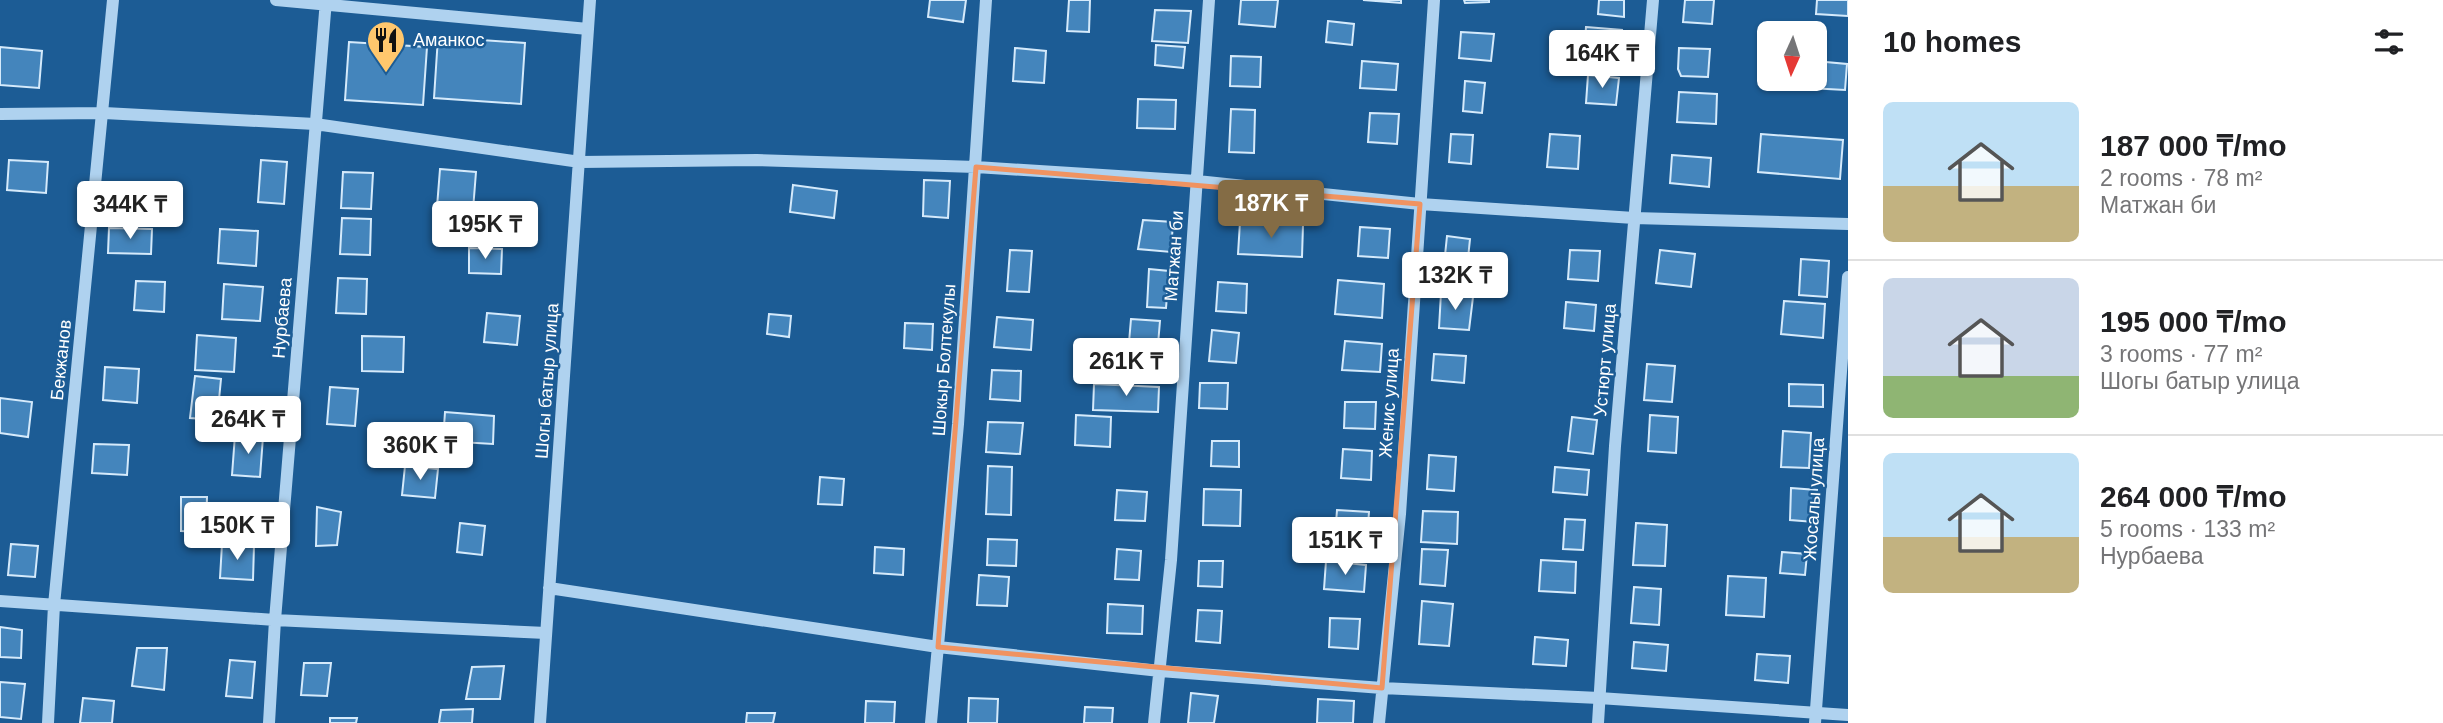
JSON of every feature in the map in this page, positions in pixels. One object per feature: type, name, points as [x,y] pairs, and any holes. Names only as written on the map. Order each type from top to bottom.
[{"type":"street","name":"Бекжанов","points":[[48,723],[54,605],[113,0]]},
{"type":"street","points":[[276,0],[326,2],[588,29]]},
{"type":"street","name":"Шогы батыр улица","points":[[540,723],[590,0]]},
{"type":"street","name":"Шокыр Болтекулы","points":[[931,723],[958,424],[986,0]]},
{"type":"street","name":"Матжан би","points":[[1154,723],[1171,560],[1209,0]]},
{"type":"street","name":"Женис улица","points":[[1379,723],[1400,514],[1434,0]]},
{"type":"street","name":"Устюрт улица","points":[[1598,723],[1615,446],[1653,0]]},
{"type":"street","name":"Нурбаева","points":[[270,723],[275,620],[326,2]]},
{"type":"street","points":[[0,114],[104,113],[315,124],[580,162],[757,160],[976,167],[1196,181],[1420,204],[1634,218],[1848,224]]},
{"type":"street","name":"Жосалы улица","points":[[1815,717],[1848,277]]},
{"type":"street","points":[[549,588],[937,647],[1160,671],[1382,688],[1599,698],[1815,717],[1848,715]]},
{"type":"street","points":[[0,601],[275,620],[546,633]]},
{"type":"highlighted area","points":[[976,167],[1420,204],[1382,688],[938,647]]},
{"type":"building","points":[[930,0],[966,0],[963,22],[928,17]]},
{"type":"building","points":[[1069,0],[1090,0],[1089,32],[1067,31]]},
{"type":"building","points":[[1241,0],[1278,0],[1275,27],[1239,24]]},
{"type":"building","points":[[1363,0],[1401,0],[1401,3]]},
{"type":"building","points":[[1464,0],[1489,0],[1489,2],[1465,3]]},
{"type":"building","points":[[1599,0],[1624,0],[1624,17],[1598,14]]},
{"type":"building","points":[[1685,0],[1714,0],[1712,24],[1683,22]]},
{"type":"building","points":[[1817,0],[1848,0],[1848,16],[1816,14]]},
{"type":"building","points":[[1155,10],[1191,11],[1188,43],[1152,41]]},
{"type":"building","points":[[1328,21],[1354,24],[1352,45],[1326,42]]},
{"type":"building","points":[[1586,27],[1622,30],[1620,57],[1584,54]]},
{"type":"building","points":[[1461,32],[1494,34],[1491,61],[1459,58]]},
{"type":"building","points":[[438,37],[525,43],[521,104],[434,98]]},
{"type":"building","name":"Аманкос","points":[[349,42],[427,47],[423,105],[345,100]]},
{"type":"building","points":[[1156,45],[1185,47],[1183,68],[1155,65]]},
{"type":"building","points":[[0,47],[42,51],[39,88],[0,85]]},
{"type":"building","points":[[1015,48],[1046,51],[1044,83],[1013,81]]},
{"type":"building","points":[[1679,48],[1710,49],[1708,77],[1681,76],[1678,69]]},
{"type":"building","points":[[1231,56],[1261,57],[1260,87],[1230,86]]},
{"type":"building","points":[[1362,61],[1398,64],[1396,90],[1360,88]]},
{"type":"building","points":[[1827,62],[1847,64],[1845,90],[1827,89]]},
{"type":"building","points":[[1588,75],[1619,78],[1616,105],[1586,103]]},
{"type":"building","points":[[1465,81],[1485,83],[1482,113],[1463,111]]},
{"type":"building","points":[[1679,92],[1717,94],[1716,124],[1677,122]]},
{"type":"building","points":[[1138,99],[1176,100],[1175,129],[1137,128]]},
{"type":"building","points":[[1231,109],[1255,110],[1254,153],[1229,152]]},
{"type":"building","points":[[1370,113],[1399,114],[1397,144],[1368,142]]},
{"type":"building","points":[[1451,134],[1473,135],[1471,164],[1449,162]]},
{"type":"building","points":[[1550,134],[1580,136],[1578,169],[1547,167]]},
{"type":"building","points":[[1761,134],[1843,140],[1840,179],[1758,172]]},
{"type":"building","points":[[1672,155],[1711,158],[1709,187],[1670,183]]},
{"type":"building","points":[[9,160],[48,162],[46,193],[7,190]]},
{"type":"building","points":[[261,160],[287,162],[284,204],[258,202]]},
{"type":"building","points":[[440,169],[476,172],[473,210],[437,207]]},
{"type":"building","points":[[343,172],[373,173],[371,209],[341,208]]},
{"type":"building","points":[[924,180],[950,181],[948,218],[923,216]]},
{"type":"building","points":[[793,185],[837,191],[834,218],[790,212]]},
{"type":"building","points":[[342,218],[371,219],[370,255],[340,254]]},
{"type":"building","points":[[1143,220],[1173,222],[1171,252],[1138,249]]},
{"type":"building","points":[[1240,222],[1303,225],[1302,257],[1238,254]]},
{"type":"building","points":[[1360,227],[1390,229],[1388,258],[1358,256]]},
{"type":"building","points":[[109,228],[152,229],[151,254],[108,253]]},
{"type":"building","points":[[220,229],[258,231],[256,266],[218,263]]},
{"type":"building","points":[[1447,236],[1470,239],[1467,268],[1444,265]]},
{"type":"building","points":[[469,248],[502,249],[501,274],[469,273]]},
{"type":"building","points":[[1010,250],[1032,251],[1029,292],[1007,291]]},
{"type":"building","points":[[1570,250],[1600,251],[1598,281],[1568,279]]},
{"type":"building","points":[[1660,250],[1695,254],[1691,287],[1656,283]]},
{"type":"building","points":[[1801,259],[1829,261],[1827,297],[1799,295]]},
{"type":"building","points":[[1149,269],[1169,271],[1166,308],[1147,307]]},
{"type":"building","points":[[338,278],[367,279],[366,314],[336,313]]},
{"type":"building","points":[[1338,280],[1384,284],[1382,318],[1335,314]]},
{"type":"building","points":[[136,281],[165,282],[164,312],[134,310]]},
{"type":"building","points":[[1218,282],[1247,284],[1246,313],[1216,311]]},
{"type":"building","points":[[224,284],[263,287],[260,321],[222,319]]},
{"type":"building","points":[[1441,293],[1473,297],[1469,330],[1439,328]]},
{"type":"building","points":[[1784,301],[1825,304],[1823,338],[1781,334]]},
{"type":"building","points":[[1566,302],[1596,305],[1594,331],[1564,328]]},
{"type":"building","points":[[487,313],[520,316],[517,345],[484,342]]},
{"type":"building","points":[[769,314],[791,316],[789,337],[767,334]]},
{"type":"building","points":[[997,317],[1033,320],[1031,350],[994,347]]},
{"type":"building","points":[[1131,319],[1160,321],[1157,356],[1128,354]]},
{"type":"building","points":[[905,323],[933,324],[932,350],[904,348]]},
{"type":"building","points":[[1212,330],[1239,333],[1236,363],[1209,361]]},
{"type":"building","points":[[197,335],[236,338],[234,372],[195,370]]},
{"type":"building","points":[[362,336],[404,337],[403,372],[362,371]]},
{"type":"building","points":[[1345,341],[1382,344],[1380,372],[1342,370]]},
{"type":"building","points":[[1434,354],[1466,356],[1464,383],[1432,380]]},
{"type":"building","points":[[1647,364],[1675,366],[1672,402],[1644,400]]},
{"type":"building","points":[[105,367],[139,369],[137,403],[103,400]]},
{"type":"building","points":[[992,370],[1021,371],[1020,401],[990,399]]},
{"type":"building","points":[[195,376],[221,379],[217,420],[190,418]]},
{"type":"building","points":[[1200,383],[1228,383],[1227,409],[1199,408]]},
{"type":"building","points":[[1094,384],[1159,387],[1158,412],[1093,410]]},
{"type":"building","points":[[1789,384],[1823,385],[1823,407],[1789,406]]},
{"type":"building","points":[[330,387],[358,389],[355,426],[327,424]]},
{"type":"building","points":[[0,398],[32,402],[28,437],[0,433]]},
{"type":"building","points":[[1345,402],[1376,402],[1375,429],[1344,428]]},
{"type":"building","points":[[445,412],[494,416],[493,444],[443,441]]},
{"type":"building","points":[[1076,415],[1111,417],[1110,447],[1075,445]]},
{"type":"building","points":[[1650,415],[1678,417],[1676,453],[1648,451]]},
{"type":"building","points":[[1572,417],[1597,420],[1593,454],[1568,451]]},
{"type":"building","points":[[988,422],[1023,423],[1020,454],[986,452]]},
{"type":"building","points":[[1783,431],[1811,433],[1809,468],[1781,467]]},
{"type":"building","points":[[235,435],[263,437],[260,477],[232,475]]},
{"type":"building","points":[[1212,441],[1239,441],[1239,467],[1211,466]]},
{"type":"building","points":[[94,444],[129,445],[127,475],[92,473]]},
{"type":"building","points":[[1343,449],[1372,451],[1371,480],[1341,478]]},
{"type":"building","points":[[1429,455],[1456,457],[1454,491],[1427,489]]},
{"type":"building","points":[[405,466],[438,469],[435,498],[402,495]]},
{"type":"building","points":[[988,466],[1012,467],[1011,515],[986,514]]},
{"type":"building","points":[[1555,467],[1589,470],[1587,495],[1553,492]]},
{"type":"building","points":[[820,477],[844,479],[842,505],[818,504]]},
{"type":"building","points":[[1791,488],[1817,490],[1814,522],[1790,520]]},
{"type":"building","points":[[1204,489],[1241,490],[1240,526],[1203,525]]},
{"type":"building","points":[[1117,490],[1147,492],[1145,521],[1115,520]]},
{"type":"building","points":[[181,497],[207,497],[206,532],[181,531]]},
{"type":"building","points":[[317,507],[341,512],[337,545],[316,546]]},
{"type":"building","points":[[1337,510],[1369,512],[1367,538],[1335,536]]},
{"type":"building","points":[[1423,511],[1458,512],[1457,544],[1421,542]]},
{"type":"building","points":[[1565,519],[1585,520],[1583,550],[1563,549]]},
{"type":"building","points":[[460,523],[485,526],[482,555],[457,552]]},
{"type":"building","points":[[1636,523],[1667,525],[1665,566],[1633,565]]},
{"type":"building","points":[[988,539],[1017,540],[1016,566],[987,565]]},
{"type":"building","points":[[11,544],[38,546],[35,577],[8,575]]},
{"type":"building","points":[[222,544],[254,545],[253,580],[220,578]]},
{"type":"building","points":[[875,547],[904,549],[903,575],[874,573]]},
{"type":"building","points":[[1117,549],[1141,551],[1139,580],[1115,579]]},
{"type":"building","points":[[1422,549],[1448,550],[1445,586],[1420,584]]},
{"type":"building","points":[[1782,552],[1807,554],[1805,575],[1780,573]]},
{"type":"building","points":[[1541,560],[1576,562],[1575,593],[1539,591]]},
{"type":"building","points":[[1199,561],[1223,561],[1222,587],[1198,586]]},
{"type":"building","points":[[1326,561],[1366,565],[1364,592],[1324,589]]},
{"type":"building","points":[[979,575],[1009,577],[1007,606],[977,605]]},
{"type":"building","points":[[1728,576],[1766,578],[1764,617],[1726,615]]},
{"type":"building","points":[[1634,587],[1661,589],[1659,625],[1631,623]]},
{"type":"building","points":[[1422,601],[1453,604],[1449,646],[1419,644]]},
{"type":"building","points":[[1108,604],[1143,606],[1142,634],[1107,633]]},
{"type":"building","points":[[1198,610],[1222,611],[1220,643],[1196,641]]},
{"type":"building","points":[[1330,618],[1360,619],[1358,649],[1329,647]]},
{"type":"building","points":[[0,627],[22,630],[21,658],[0,657]]},
{"type":"building","points":[[1535,637],[1568,640],[1566,666],[1533,664]]},
{"type":"building","points":[[1634,642],[1668,645],[1666,671],[1632,668]]},
{"type":"building","points":[[137,648],[167,648],[164,690],[132,686]]},
{"type":"building","points":[[1757,654],[1790,656],[1788,683],[1755,680]]},
{"type":"building","points":[[230,660],[255,662],[252,698],[226,696]]},
{"type":"building","points":[[304,663],[331,663],[327,696],[301,695]]},
{"type":"building","points":[[504,666],[500,699],[466,699],[472,667]]},
{"type":"building","points":[[0,682],[25,684],[21,719],[0,717]]},
{"type":"building","points":[[1191,693],[1218,696],[1214,723],[1188,723]]},
{"type":"building","points":[[83,698],[114,701],[112,723],[80,723]]},
{"type":"building","points":[[969,698],[998,699],[997,723],[968,723]]},
{"type":"building","points":[[1318,699],[1354,701],[1353,723],[1317,723]]},
{"type":"building","points":[[866,701],[895,702],[894,723],[865,723]]},
{"type":"building","points":[[1085,707],[1113,708],[1112,723],[1084,723]]},
{"type":"building","points":[[473,709],[472,723],[439,723],[441,710]]},
{"type":"building","points":[[747,713],[775,713],[773,723],[746,723]]},
{"type":"building","points":[[330,718],[357,718],[356,723],[330,723]]},
{"type":"place","name":"Аманкос","points":[[386,74]]}]
